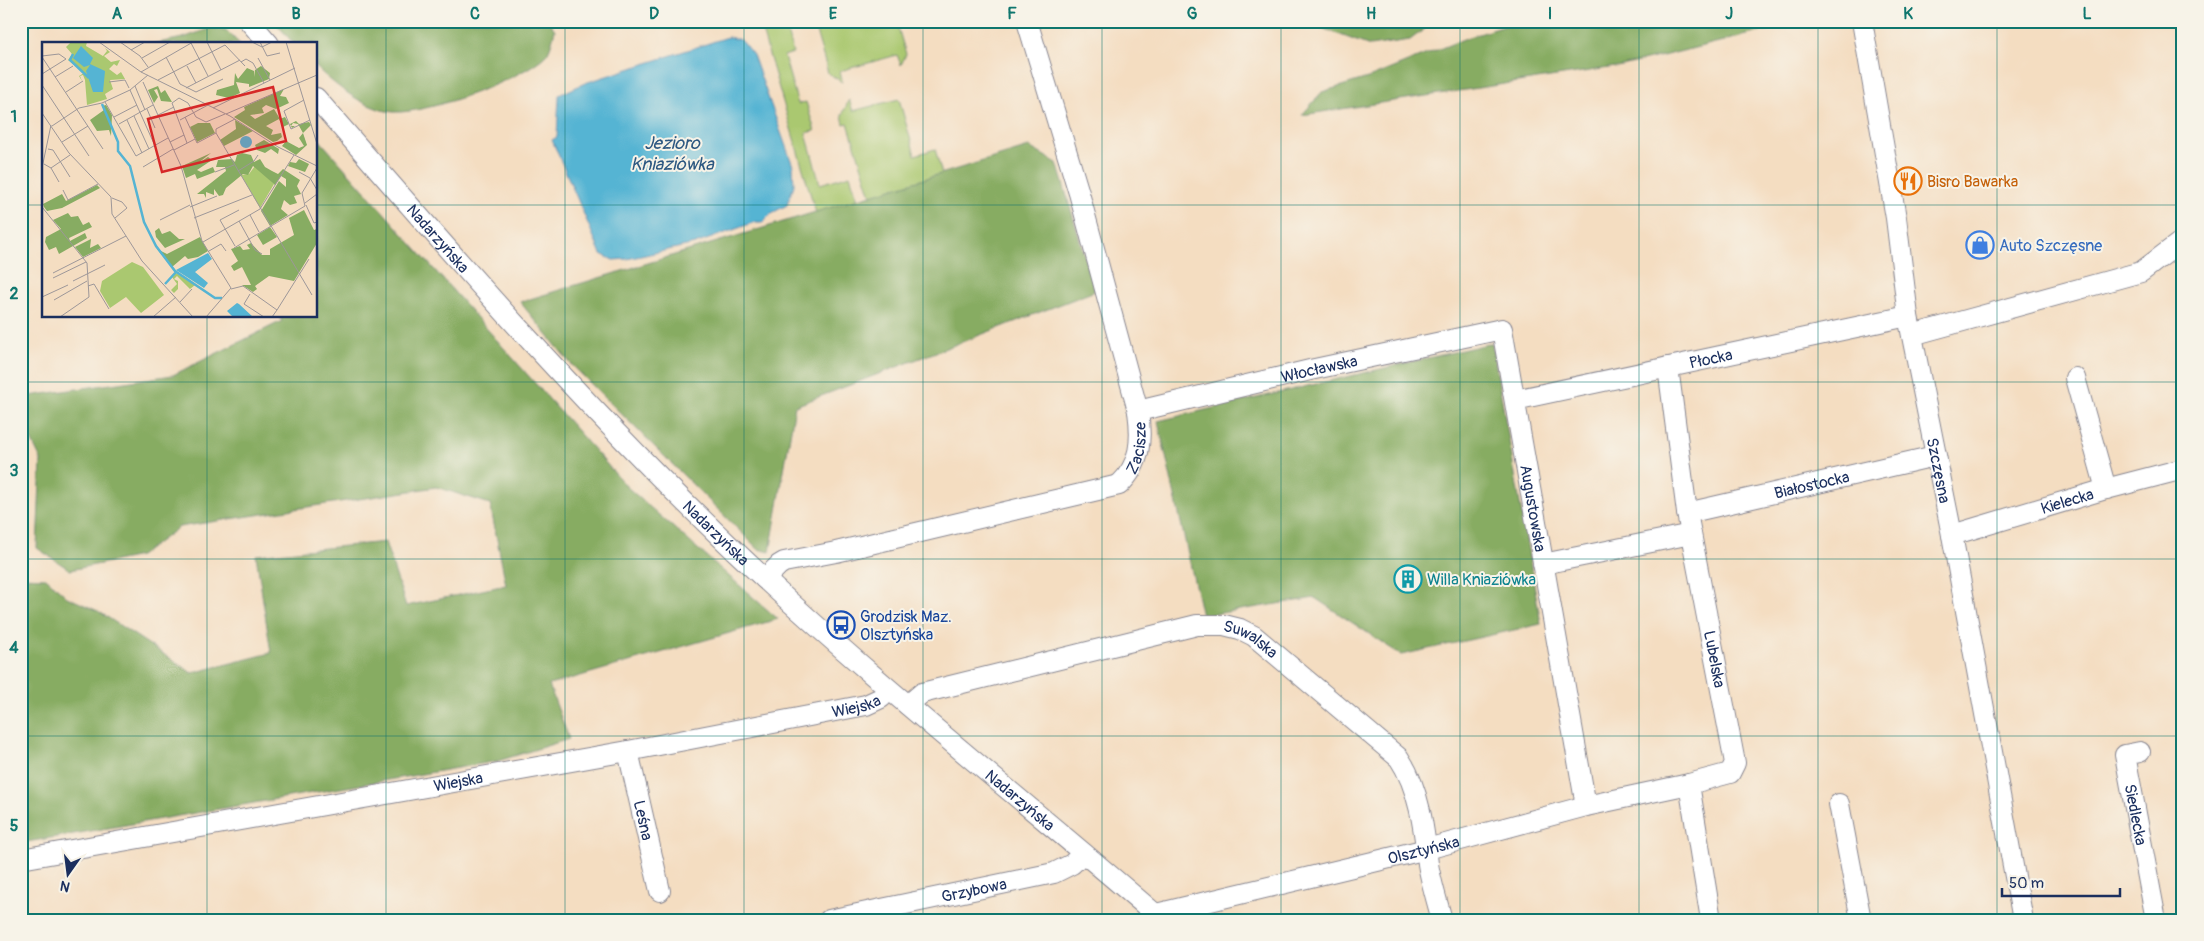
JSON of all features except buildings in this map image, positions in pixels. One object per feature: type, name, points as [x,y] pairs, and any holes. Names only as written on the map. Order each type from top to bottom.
[{"type":"street","points":[[249,21],[267,42]]},
{"type":"street","name":"Zacisze","points":[[765,579],[784,562],[836,552],[1119,485],[1128,477],[1139,455],[1140,426],[1138,411],[1079,193],[1027,21]]},
{"type":"street","name":"Szczęsna","points":[[1862,21],[1896,218],[1910,325],[1952,535],[2023,920]]},
{"type":"street","name":"Nadarzyńska","points":[[318,100],[538,352],[683,500],[765,579],[889,690],[1159,917]]},
{"type":"street","name":"Płocka","points":[[1515,400],[1668,367],[1910,325],[2142,272],[2183,240]]},
{"type":"street","name":"Włocławska","points":[[1138,411],[1310,370],[1502,329]]},
{"type":"street","name":"Augustowska","points":[[1502,329],[1586,806]]},
{"type":"street","name":"Lubelska","points":[[1668,367],[1687,513],[1735,764],[1730,773],[1689,784]]},
{"type":"street","points":[[2075,378],[2106,489]]},
{"type":"street","name":"Białostocka","points":[[1687,513],[1935,456]]},
{"type":"street","name":"Kielecka","points":[[1952,535],[2106,489],[2183,469]]},
{"type":"street","points":[[1543,564],[1691,534]]},
{"type":"street","name":"Suwalska","points":[[908,705],[922,693],[1197,625],[1210,624],[1240,629],[1266,645],[1399,758],[1412,780],[1427,849],[1428,865],[1442,920]]},
{"type":"street","name":"Wiejska","points":[[21,858],[628,751],[866,705],[881,698],[889,690]]},
{"type":"street","name":"Leśna","points":[[628,751],[660,891]]},
{"type":"street","name":"Siedlecka","points":[[2140,752],[2125,755],[2156,920]]},
{"type":"street","points":[[1689,784],[1711,920]]},
{"type":"street","name":"Olsztyńska","points":[[1159,917],[1427,849],[1586,806],[1689,784]]},
{"type":"street","points":[[1839,804],[1862,920]]},
{"type":"street","name":"Grzybowa","points":[[829,920],[1054,873],[1072,864],[1083,853]]},
{"type":"green space","points":[[274,21],[549,21],[555,30],[551,46],[546,55],[517,74],[451,101],[409,111],[394,112],[373,107],[352,96],[318,69],[318,42],[292,42]]},
{"type":"green space","points":[[759,21],[813,21],[786,29],[793,53],[784,56],[798,104],[806,102],[815,131],[806,133],[820,184],[850,175],[858,200],[816,213]]},
{"type":"green space","points":[[813,21],[896,21],[906,54],[901,65],[897,55],[840,71],[842,82],[828,73]]},
{"type":"green space","points":[[1319,21],[1435,21],[1410,40],[1370,46],[1319,27]]},
{"type":"green space","points":[[1521,21],[1804,21],[1622,66],[1302,115],[1322,92],[1371,77],[1466,38]]},
{"type":"green space","points":[[211,28],[226,30],[238,42],[163,42],[183,38]]},
{"type":"green space","points":[[899,99],[915,155],[935,149],[942,174],[871,196],[848,123],[844,124],[842,115],[849,100],[853,111]]},
{"type":"green space","points":[[318,138],[627,487],[778,619],[549,685],[569,739],[498,761],[21,843],[21,577],[46,578],[67,597],[98,611],[192,673],[271,653],[256,555],[385,542],[406,606],[506,585],[490,504],[436,487],[179,527],[140,556],[70,570],[37,548],[41,460],[21,419],[21,356],[29,396],[173,375],[282,321],[280,318],[318,318]]},
{"type":"green space","points":[[1029,147],[1057,163],[1095,291],[795,406],[770,552],[758,549],[572,365],[520,302]]},
{"type":"green space","points":[[1492,343],[1541,624],[1401,655],[1315,598],[1202,616],[1158,421]]},
{"type":"water","name":"Jezioro Kniaziówka","points":[[728,37],[741,40],[753,55],[793,166],[794,185],[787,205],[772,213],[763,222],[755,222],[695,244],[627,259],[613,260],[601,254],[552,140],[557,137],[559,95],[585,83]]},
{"type":"place","name":"Bisro Bawarka","points":[[1908,181]]},
{"type":"place","name":"Auto Szczęsne","points":[[1980,245]]},
{"type":"place","name":"Willa Kniaziówka","points":[[1408,579]]},
{"type":"place","name":"Grodzisk Maz. Olsztyńska","points":[[841,625]]}]
